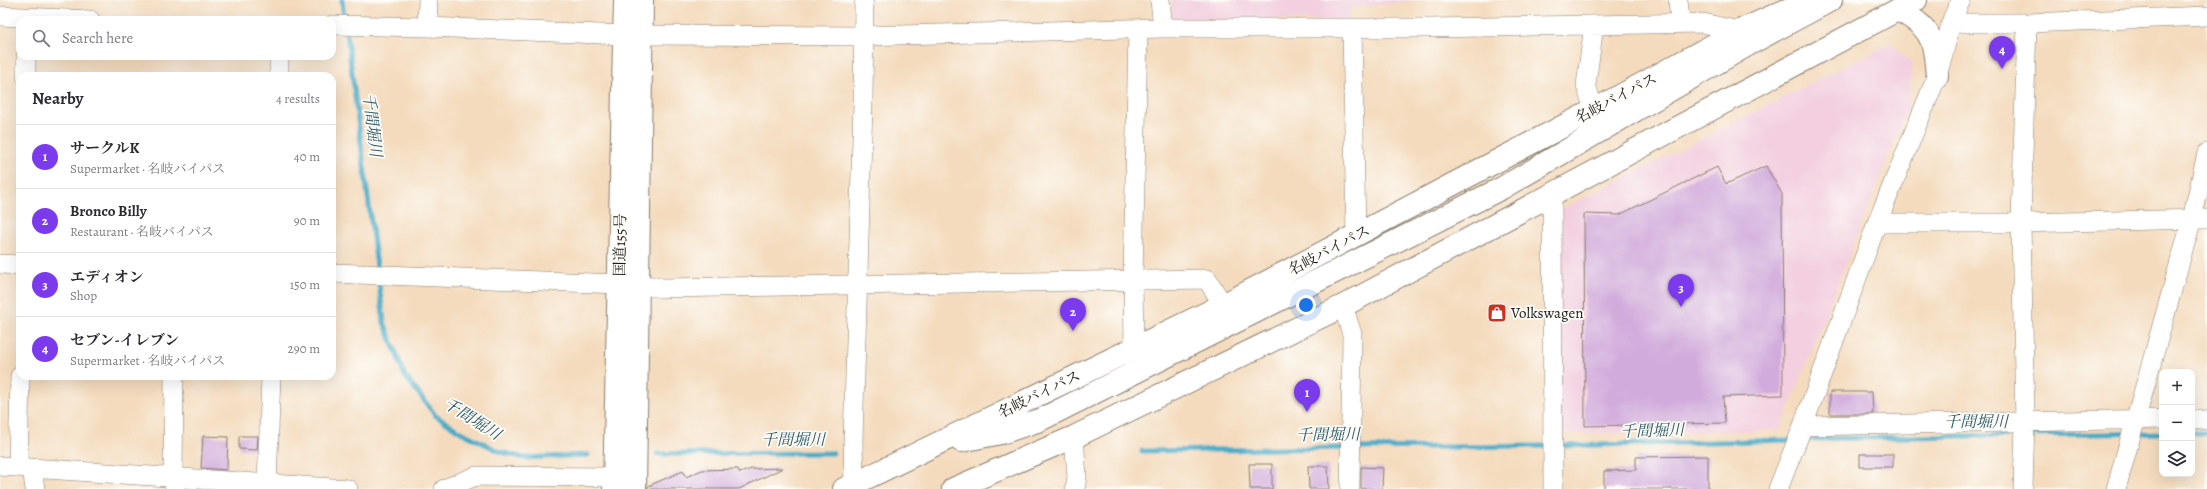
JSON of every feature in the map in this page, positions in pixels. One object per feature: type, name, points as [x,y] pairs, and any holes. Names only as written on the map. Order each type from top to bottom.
[{"type":"highway","name":"国道155号","points":[[625,0],[633,35]]},
{"type":"highway","name":"国道155号","points":[[614,483],[628,284],[633,35],[642,0]]},
{"type":"highway","name":"名岐バイパス","points":[[849,487],[1223,305],[1594,110],[1739,31],[1809,0]]},
{"type":"highway","points":[[936,445],[1001,433],[1040,420],[1089,396],[1502,188],[1753,42],[1831,0]]},
{"type":"highway","points":[[953,489],[1074,436],[1343,306],[1907,5],[1914,18],[1924,28],[1935,45],[1937,76]]},
{"type":"highway","name":"国道155号","points":[[628,284],[635,489]]},
{"type":"street","points":[[427,27],[428,0]]},
{"type":"street","points":[[849,487],[853,441],[858,284],[864,0]]},
{"type":"street","points":[[1160,0],[1163,28]]},
{"type":"street","points":[[1678,0],[1680,23]]},
{"type":"street","points":[[1778,489],[1800,435],[1877,223],[1937,76],[1951,23],[1961,0]]},
{"type":"street","points":[[0,16],[26,12],[58,16]]},
{"type":"street","points":[[1951,23],[2027,23],[2207,16]]},
{"type":"street","points":[[336,25],[633,35],[863,36],[1163,28],[1352,28],[1680,23],[1703,23],[1739,31]]},
{"type":"street","points":[[2023,489],[2025,431],[2021,223],[2027,23]]},
{"type":"street","points":[[1594,25],[1586,85],[1594,110]]},
{"type":"street","points":[[1352,28],[1356,235]]},
{"type":"street","points":[[1134,347],[1133,280],[1138,29]]},
{"type":"street","points":[[26,60],[26,72]]},
{"type":"street","points":[[279,60],[279,72]]},
{"type":"street","points":[[2116,489],[2200,219],[2207,153]]},
{"type":"street","points":[[1552,194],[1553,489]]},
{"type":"street","points":[[1877,223],[2021,223],[2200,219]]},
{"type":"street","points":[[0,264],[16,265]]},
{"type":"street","points":[[336,273],[628,284],[662,288],[1207,279],[1223,305]]},
{"type":"street","points":[[1343,306],[1352,334],[1350,489]]},
{"type":"street","points":[[20,380],[16,467],[35,489]]},
{"type":"street","points":[[174,380],[174,483]]},
{"type":"street","points":[[267,484],[271,380]]},
{"type":"street","points":[[1800,435],[2025,431],[2159,419]]},
{"type":"street","points":[[2195,420],[2207,420]]},
{"type":"street","points":[[1074,436],[1077,477],[1076,489]]},
{"type":"street","points":[[16,467],[174,483],[267,484],[348,489]]},
{"type":"street","points":[[444,489],[476,476],[614,483]]},
{"type":"shaded area","points":[[1171,0],[1421,0],[1352,8],[1348,20],[1173,19]]},
{"type":"shaded area","points":[[1891,43],[1912,64],[1908,106],[1780,430],[1552,434],[1552,214]]},
{"type":"building","points":[[1766,166],[1782,194],[1783,395],[1723,397],[1725,423],[1585,426],[1584,214],[1619,215],[1717,167],[1726,184]]},
{"type":"building","points":[[1830,392],[1872,392],[1873,414],[1830,414]]},
{"type":"building","points":[[203,436],[228,437],[227,470],[201,468]]},
{"type":"building","points":[[239,436],[258,436],[257,450],[239,449]]},
{"type":"building","points":[[1860,454],[1893,454],[1893,467],[1860,467]]},
{"type":"building","points":[[1708,456],[1708,489],[1604,489],[1604,471],[1636,470],[1636,457]]},
{"type":"building","points":[[1249,464],[1272,464],[1272,489],[1250,489]]},
{"type":"building","points":[[1308,466],[1328,466],[1329,489],[1309,489]]},
{"type":"building","points":[[1361,467],[1383,468],[1382,489],[1361,489]]},
{"type":"building","points":[[783,468],[739,489],[648,489],[648,486],[683,471],[686,477],[702,470],[738,469],[740,473],[751,469]]},
{"type":"waterway","name":"千間堀川","points":[[342,0],[344,17]]},
{"type":"waterway","name":"千間堀川","points":[[347,35],[377,267]]},
{"type":"waterway","name":"千間堀川","points":[[379,284],[384,322],[405,376],[436,416],[461,432],[501,452],[525,458],[588,455]]},
{"type":"waterway","name":"千間堀川","points":[[2028,435],[2159,433]]},
{"type":"waterway","name":"千間堀川","points":[[2195,433],[2207,433]]},
{"type":"waterway","name":"千間堀川","points":[[1803,439],[2020,435]]},
{"type":"waterway","name":"千間堀川","points":[[1557,446],[1793,440]]},
{"type":"waterway","name":"千間堀川","points":[[1355,448],[1549,446]]},
{"type":"waterway","name":"千間堀川","points":[[1142,451],[1347,448]]},
{"type":"waterway","name":"千間堀川","points":[[657,454],[833,453]]},
{"type":"place","name":"セブン-イレブン","points":[[2002,69]]},
{"type":"place","name":"エディオン","points":[[1681,307]]},
{"type":"place","name":"Volkswagen","points":[[1497,313]]},
{"type":"place","name":"Bronco Billy","points":[[1073,331]]},
{"type":"place","name":"サークルK","points":[[1307,412]]}]
